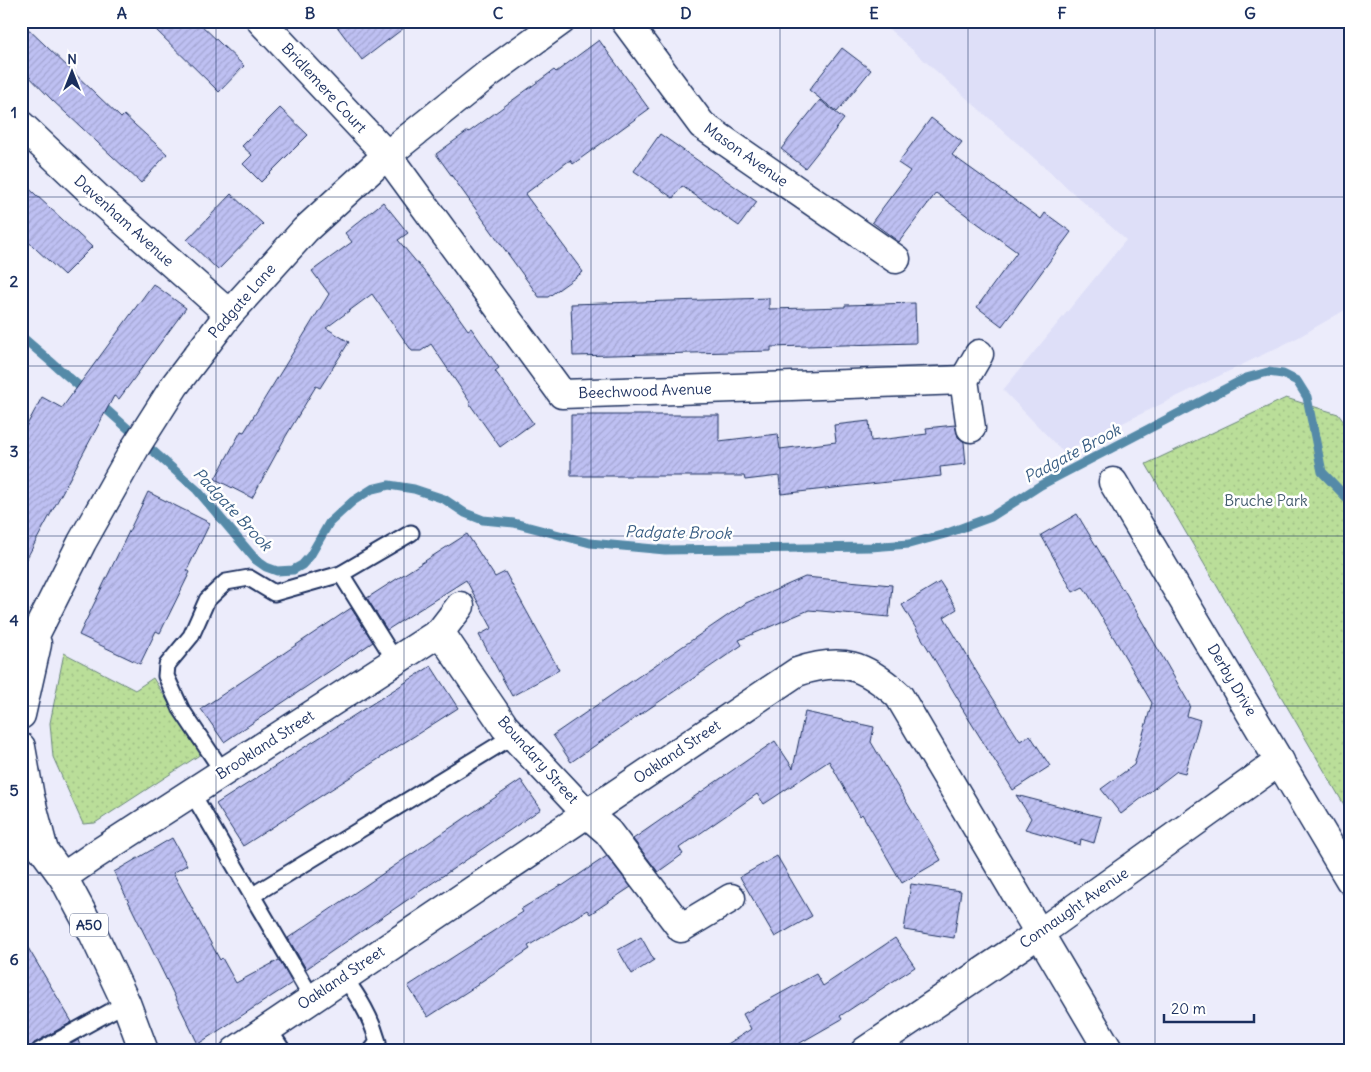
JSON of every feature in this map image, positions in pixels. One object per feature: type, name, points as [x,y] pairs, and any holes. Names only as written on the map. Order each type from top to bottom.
[{"type":"street","name":"Bridlemere Court","points":[[261,21],[387,155]]},
{"type":"street","name":"Padgate Lane","points":[[21,663],[82,542],[140,440],[175,385],[229,314],[305,230],[387,155],[488,74],[561,21]]},
{"type":"street","name":"Mason Avenue","points":[[625,21],[702,125],[896,259]]},
{"type":"street","name":"Davenham Avenue","points":[[21,125],[99,200],[229,314]]},
{"type":"street","name":"Beechwood Avenue","points":[[387,155],[562,394],[964,380]]},
{"type":"street","points":[[971,428],[964,380],[979,354]]},
{"type":"street","name":"Derby Drive","points":[[1113,482],[1350,880]]},
{"type":"street","name":"Brookland Street","points":[[63,877],[440,632],[460,606]]},
{"type":"street","points":[[21,715],[41,625]]},
{"type":"street","name":"Boundary Street","points":[[440,632],[504,727],[586,813],[608,832],[681,928],[731,898]]},
{"type":"street","name":"Oakland Street","points":[[235,1051],[796,672],[818,665],[841,664],[854,667],[882,680],[899,696],[1109,1051]]},
{"type":"street","points":[[21,747],[30,797],[44,851]]},
{"type":"street","name":"Connaught Avenue","points":[[865,1051],[1040,933],[1280,761]]},
{"type":"street","name":"A50","points":[[21,825],[44,851],[63,877],[94,935],[126,1003],[144,1051]]},
{"type":"lane","points":[[223,772],[181,708],[166,676],[167,665],[191,636],[207,600],[226,582],[249,578],[274,593],[341,574],[411,533]]},
{"type":"lane","points":[[341,574],[396,662]]},
{"type":"lane","points":[[253,896],[512,736]]},
{"type":"lane","points":[[192,793],[312,998]]},
{"type":"lane","points":[[344,977],[364,1005],[374,1027],[378,1042],[371,1051]]},
{"type":"lane","points":[[39,1051],[126,1003]]},
{"type":"lane","points":[[268,1028],[283,1051]]},
{"type":"shaded area","points":[[880,21],[1350,21],[1350,307],[1297,338],[1063,452],[1003,390],[1126,240]]},
{"type":"green space","name":"Bruche Park","points":[[1286,398],[1338,414],[1350,430],[1350,815],[1146,464]]},
{"type":"green space","points":[[64,653],[135,690],[153,678],[201,754],[95,823],[83,824],[53,757],[50,723]]},
{"type":"building","points":[[147,21],[197,21],[244,66],[219,92]]},
{"type":"building","points":[[333,21],[413,21],[362,60]]},
{"type":"building","points":[[21,22],[121,118],[124,115],[167,154],[141,183],[52,100],[21,68]]},
{"type":"building","points":[[599,40],[649,109],[573,164],[570,160],[525,194],[583,272],[548,297],[539,297],[436,154],[554,70],[556,72]]},
{"type":"building","points":[[842,48],[871,70],[837,112],[809,90]]},
{"type":"building","points":[[820,100],[844,119],[805,168],[781,149]]},
{"type":"building","points":[[280,108],[308,135],[261,182],[243,164],[252,155],[242,146]]},
{"type":"building","points":[[931,118],[962,142],[952,155],[1041,219],[1045,213],[1071,232],[1002,326],[977,307],[1017,252],[936,193],[899,242],[872,222],[910,171],[898,163]]},
{"type":"building","points":[[660,134],[757,202],[739,226],[682,186],[673,198],[634,171]]},
{"type":"building","points":[[21,181],[92,247],[64,275],[21,235]]},
{"type":"building","points":[[231,194],[263,224],[218,270],[187,240]]},
{"type":"building","points":[[383,202],[408,233],[398,240],[438,288],[468,330],[471,328],[499,368],[495,371],[533,423],[500,447],[431,344],[421,351],[412,351],[372,294],[326,328],[349,342],[320,388],[316,386],[252,498],[215,479],[241,431],[244,432],[329,294],[312,271],[352,242],[345,233]]},
{"type":"building","points":[[153,284],[186,308],[119,399],[114,396],[21,569],[21,436],[42,397],[62,408]]},
{"type":"building","points":[[769,298],[769,309],[915,303],[916,343],[771,347],[771,351],[573,356],[571,304]]},
{"type":"building","points":[[571,415],[719,415],[719,441],[778,434],[780,449],[836,442],[834,425],[869,421],[871,441],[927,434],[926,428],[955,425],[958,437],[964,442],[966,464],[940,467],[941,476],[781,494],[779,476],[745,480],[744,476],[571,476]]},
{"type":"building","points":[[148,492],[210,523],[187,570],[190,572],[160,633],[156,631],[140,664],[79,635]]},
{"type":"building","points":[[1077,514],[1123,588],[1190,705],[1187,716],[1200,720],[1185,773],[1177,771],[1121,814],[1101,789],[1134,765],[1152,703],[1087,592],[1083,587],[1073,592],[1041,535]]},
{"type":"building","points":[[467,534],[495,577],[505,572],[559,670],[512,696],[479,635],[492,628],[466,580],[387,630],[367,598]]},
{"type":"building","points":[[805,577],[892,585],[889,617],[809,610],[739,640],[742,645],[571,762],[553,735],[746,603]]},
{"type":"building","points":[[940,582],[957,609],[944,617],[979,676],[1020,741],[1030,735],[1050,766],[1013,790],[960,705],[902,605]]},
{"type":"building","points":[[351,608],[373,642],[224,742],[201,709]]},
{"type":"building","points":[[431,666],[458,708],[243,846],[216,804]]},
{"type":"building","points":[[805,712],[874,727],[871,742],[941,860],[902,883],[862,814],[860,816],[829,761],[764,804],[757,794],[679,848],[683,854],[658,872],[633,839],[775,741],[793,768]]},
{"type":"building","points":[[521,780],[541,809],[306,969],[288,938]]},
{"type":"building","points":[[1016,795],[1101,817],[1094,843],[1081,839],[1080,845],[1025,829],[1031,818]]},
{"type":"building","points":[[172,838],[187,865],[173,873],[220,960],[222,958],[236,983],[279,960],[292,983],[198,1044],[114,872]]},
{"type":"building","points":[[607,856],[631,887],[590,914],[587,910],[528,946],[530,949],[428,1017],[408,986],[523,912],[521,909],[562,886]]},
{"type":"building","points":[[777,856],[812,916],[775,937],[740,877]]},
{"type":"building","points":[[911,884],[961,891],[954,938],[904,930]]},
{"type":"building","points":[[21,936],[72,1022],[34,1043],[30,1051],[21,1051]]},
{"type":"building","points":[[641,937],[654,960],[632,974],[618,950]]},
{"type":"building","points":[[895,938],[915,967],[840,1016],[842,1019],[786,1051],[717,1051],[751,1029],[743,1014],[816,974],[823,986]]},
{"type":"building","points":[[78,1040],[82,1051],[59,1051]]},
{"type":"waterway","name":"Padgate Brook","points":[[21,336],[86,392]]},
{"type":"waterway","name":"Padgate Brook","points":[[98,402],[197,490],[256,560],[266,567],[277,571],[293,570],[302,565],[310,556],[329,523],[353,501],[372,489],[389,485],[414,489],[444,499],[465,513],[483,520],[514,523],[590,543],[665,550],[871,547],[909,544],[945,534],[991,517],[1041,485],[1246,378],[1268,372],[1283,374],[1297,381],[1307,397],[1322,472],[1350,501]]}]
